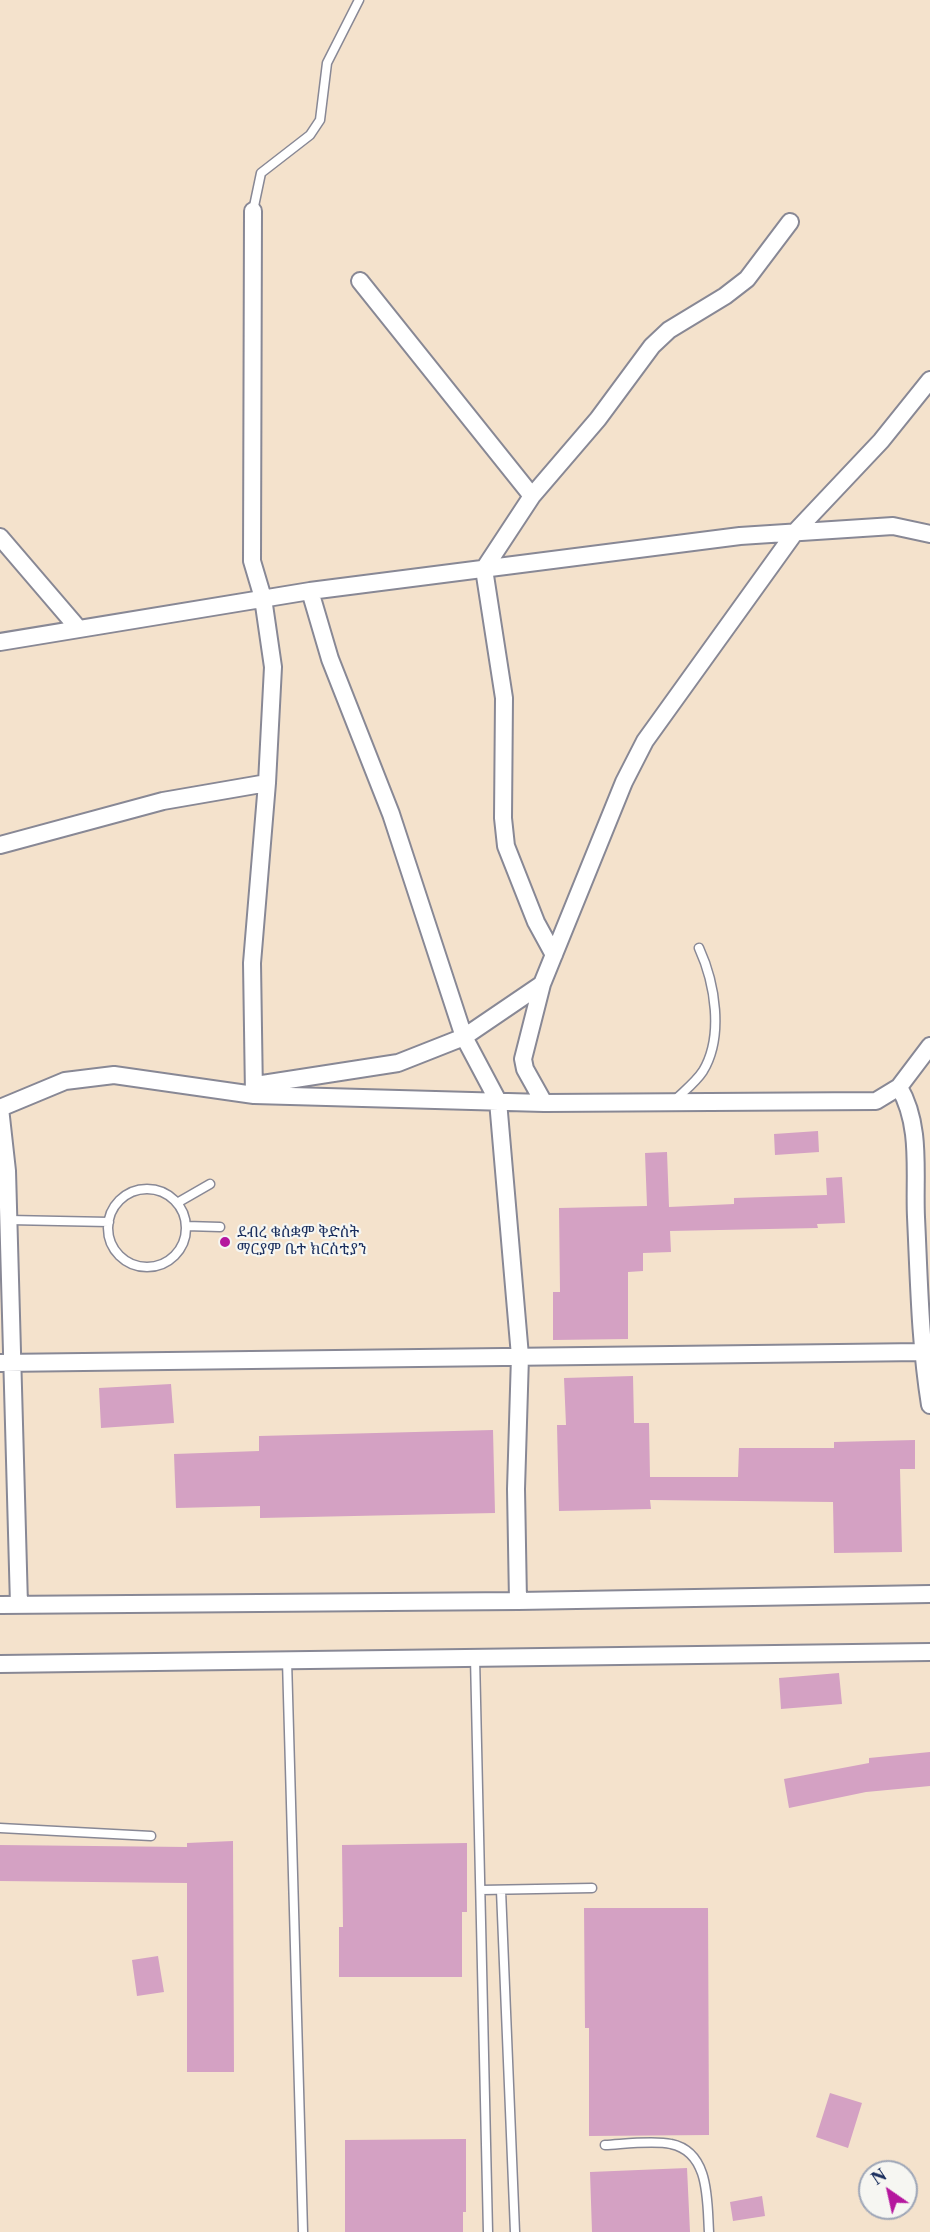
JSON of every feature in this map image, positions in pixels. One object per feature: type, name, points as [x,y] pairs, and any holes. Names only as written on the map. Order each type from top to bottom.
[{"type":"street","points":[[254,211],[252,561],[263,598],[273,668],[267,783],[252,963],[255,1090]]},
{"type":"street","points":[[554,955],[536,922],[506,846],[503,818],[504,698],[484,569],[532,496],[598,419],[652,346],[669,330],[725,296],[747,279],[790,222]]},
{"type":"street","points":[[360,281],[532,496]]},
{"type":"street","points":[[544,1103],[525,1069],[523,1059],[542,984],[624,782],[645,741],[796,531],[881,441],[930,380]]},
{"type":"street","points":[[0,642],[310,591],[796,531],[893,526],[930,534]]},
{"type":"street","points":[[0,537],[78,628]]},
{"type":"street","points":[[310,591],[330,659],[391,814],[464,1037],[498,1101],[520,1356],[516,1490],[519,1527],[518,1601]]},
{"type":"street","points":[[0,845],[163,801],[267,783]]},
{"type":"street","points":[[255,1090],[399,1063],[464,1037],[542,984]]},
{"type":"street","points":[[19,1605],[6,1363],[5,1289],[9,1220],[7,1171],[0,1108],[64,1081],[114,1075],[255,1090],[544,1103],[876,1101],[899,1087],[930,1046]]},
{"type":"street","points":[[899,1087],[905,1096],[915,1141],[922,1352],[930,1405]]},
{"type":"street","points":[[6,1363],[922,1352]]},
{"type":"street","points":[[0,1605],[518,1601],[930,1594]]},
{"type":"street","points":[[0,1664],[930,1652]]},
{"type":"lane","points":[[254,211],[261,173],[309,135],[320,120],[323,107],[322,80],[327,63],[359,0]]},
{"type":"lane","points":[[672,1104],[702,1073],[714,1040],[716,1021],[707,965],[699,948]]},
{"type":"lane","points":[[177,1203],[210,1184]]},
{"type":"lane","points":[[140,1190],[159,1191],[177,1203],[186,1226],[183,1244],[172,1259],[164,1264],[145,1268],[127,1262],[114,1249],[108,1231],[109,1222],[116,1205],[131,1193],[140,1190]]},
{"type":"lane","points":[[9,1220],[109,1222]]},
{"type":"lane","points":[[186,1226],[220,1227]]},
{"type":"lane","points":[[476,1657],[488,2232]]},
{"type":"lane","points":[[287,1659],[303,2232]]},
{"type":"lane","points":[[0,1828],[152,1836]]},
{"type":"lane","points":[[481,1890],[592,1888]]},
{"type":"lane","points":[[501,1890],[515,2232]]},
{"type":"lane","points":[[605,2145],[668,2143],[694,2156],[707,2186],[709,2232]]},
{"type":"building","points":[[818,1131],[819,1152],[775,1155],[774,1134]]},
{"type":"building","points":[[667,1152],[669,1207],[734,1204],[734,1198],[827,1195],[826,1178],[842,1177],[845,1223],[817,1224],[818,1228],[670,1231],[671,1252],[643,1253],[643,1271],[628,1272],[628,1339],[553,1340],[553,1292],[560,1292],[559,1208],[647,1206],[645,1153]]},
{"type":"building","points":[[633,1376],[634,1423],[649,1423],[650,1477],[738,1477],[739,1448],[834,1448],[834,1442],[915,1440],[915,1469],[900,1469],[902,1552],[834,1553],[833,1502],[650,1500],[651,1509],[559,1511],[557,1425],[566,1425],[564,1378]]},
{"type":"building","points":[[171,1384],[174,1423],[101,1428],[99,1388]]},
{"type":"building","points":[[493,1430],[495,1513],[260,1518],[260,1506],[176,1508],[174,1454],[259,1451],[259,1436]]},
{"type":"building","points":[[839,1673],[842,1704],[781,1709],[779,1678]]},
{"type":"building","points":[[930,1752],[930,1786],[866,1792],[789,1808],[784,1779],[869,1763],[869,1758]]},
{"type":"building","points":[[233,1841],[234,2072],[187,2072],[187,1883],[0,1881],[0,1845],[187,1847],[187,1843]]},
{"type":"building","points":[[467,1843],[467,1912],[462,1912],[462,1977],[339,1977],[339,1927],[343,1927],[342,1845]]},
{"type":"building","points":[[584,1908],[708,1908],[709,2135],[589,2136],[589,2028],[585,2028]]},
{"type":"building","points":[[158,1956],[164,1992],[137,1996],[132,1960]]},
{"type":"building","points":[[830,2093],[862,2103],[848,2148],[816,2137]]},
{"type":"building","points":[[466,2139],[466,2212],[463,2212],[463,2232],[345,2232],[345,2140]]},
{"type":"building","points":[[687,2168],[690,2232],[592,2232],[590,2172]]},
{"type":"building","points":[[762,2196],[765,2216],[733,2221],[730,2202]]},
{"type":"place","name":"ደብረ ቁስቋም ቅድስት ማርያም ቤተ ክርስቲያን","points":[[225,1242]]}]
